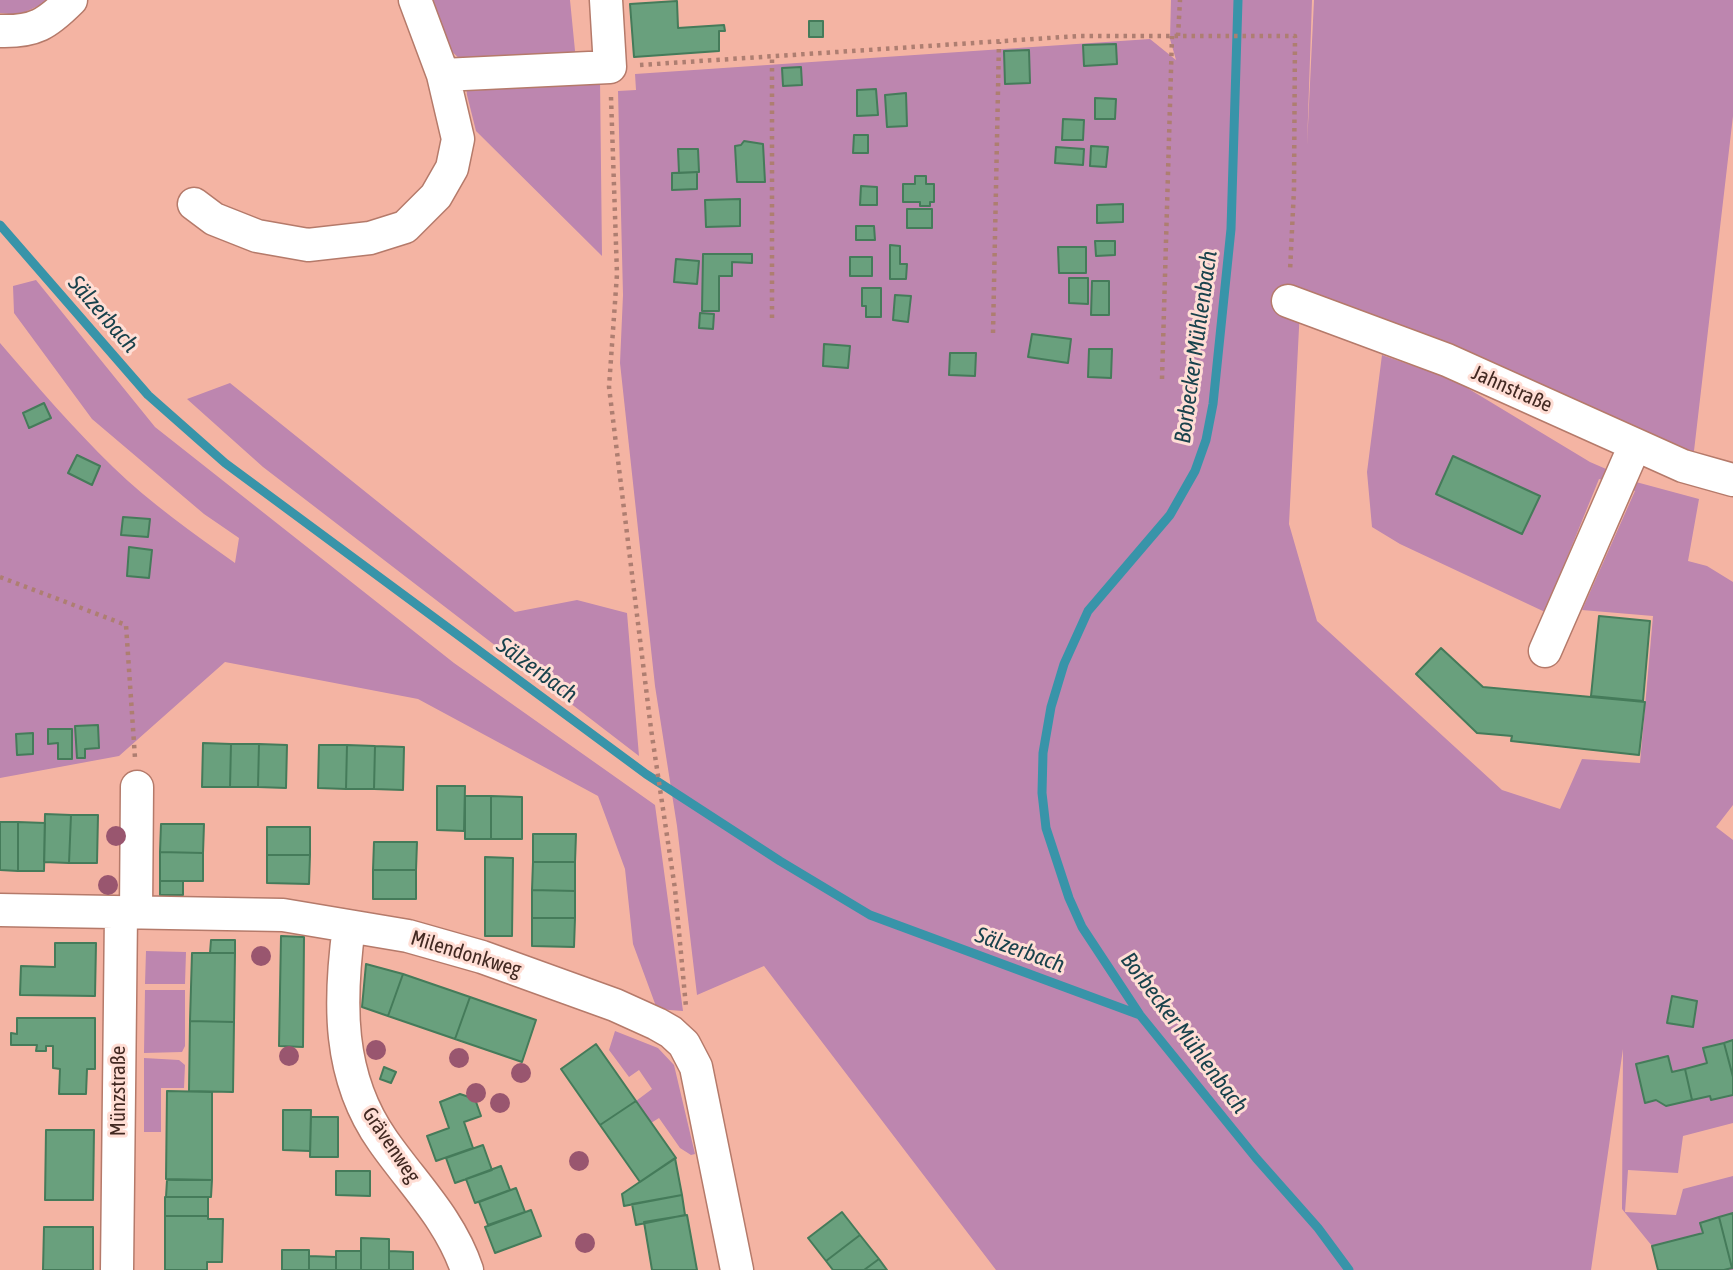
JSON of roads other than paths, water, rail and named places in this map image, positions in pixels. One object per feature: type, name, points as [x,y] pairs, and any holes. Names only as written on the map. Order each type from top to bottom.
[{"type":"street","points":[[0,31],[42,26],[71,0]]},
{"type":"street","points":[[194,204],[214,219],[257,236],[308,244],[370,238],[405,227],[436,196],[452,167],[457,139],[443,75],[415,0]]},
{"type":"street","points":[[443,75],[610,67],[606,0]]},
{"type":"street","name":"Jahnstraße","points":[[1289,301],[1447,360],[1683,466],[1733,480]]},
{"type":"street","points":[[1545,651],[1625,440]]},
{"type":"street","name":"Münzstraße","points":[[117,1270],[129,913],[137,787]]},
{"type":"street","name":"Milendonkweg","points":[[0,910],[283,915],[408,936],[444,944],[615,1005],[671,1032],[690,1054],[699,1080],[737,1270]]},
{"type":"street","name":"Grävenweg","points":[[349,926],[342,1021],[348,1062],[355,1085],[376,1130],[451,1231],[467,1270]]},
{"type":"waterway","name":"Borbecker Mühlenbach","points":[[1238,0],[1231,229],[1213,404],[1206,440],[1195,471],[1170,515],[1088,611],[1064,664],[1051,707],[1043,753],[1042,793],[1046,828],[1069,898],[1082,927],[1140,1015],[1256,1158],[1318,1228],[1349,1270]]},
{"type":"waterway","name":"Sälzerbach","points":[[0,225],[148,395],[225,463],[646,774],[780,861],[870,915],[1140,1015]]}]
